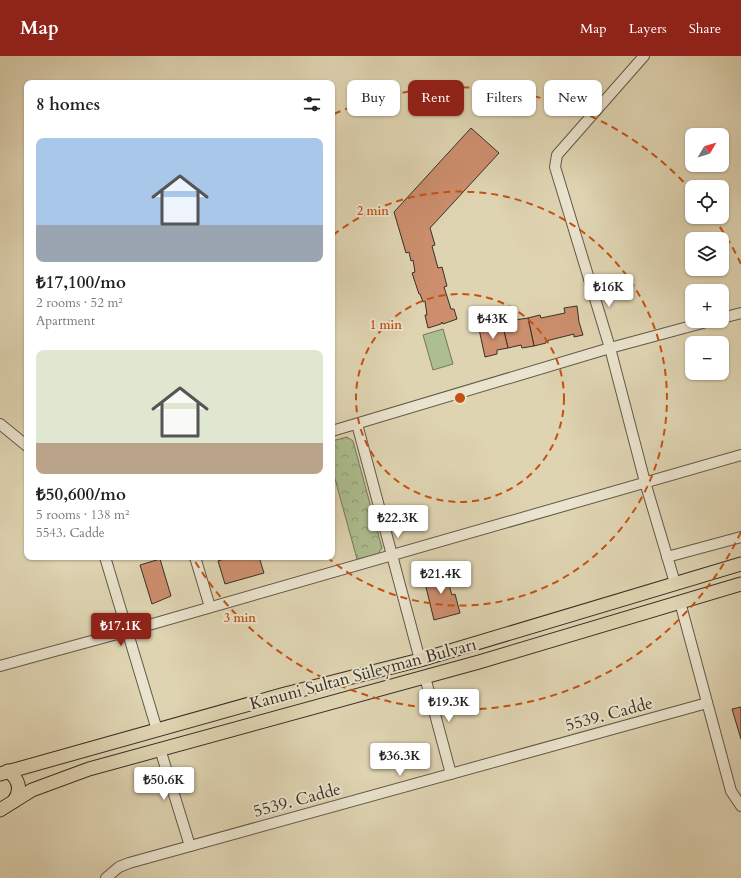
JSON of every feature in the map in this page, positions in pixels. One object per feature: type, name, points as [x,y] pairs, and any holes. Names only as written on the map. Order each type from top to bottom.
[{"type":"main road","name":"Kanuni Sultan Süleyman Bulvarı","points":[[3,771],[286,694],[420,660],[741,564]]},
{"type":"main road","name":"Kanuni Sultan Süleyman Bulvarı","points":[[5,806],[32,790],[74,774],[324,703],[425,677],[741,584]]},
{"type":"main road","points":[[3,771],[12,774],[19,787],[18,796],[5,806]]},
{"type":"street","points":[[644,56],[557,154],[555,168],[610,348],[645,482],[675,583]]},
{"type":"street","points":[[729,316],[741,313]]},
{"type":"street","points":[[335,429],[610,348],[685,328]]},
{"type":"street","points":[[0,424],[24,444]]},
{"type":"street","points":[[357,424],[420,660]]},
{"type":"street","points":[[0,666],[128,631],[741,455]]},
{"type":"street","points":[[667,557],[741,537]]},
{"type":"street","points":[[106,560],[157,730]]},
{"type":"street","points":[[196,560],[210,607]]},
{"type":"street","points":[[680,602],[731,791],[741,806]]},
{"type":"street","points":[[425,677],[451,774]]},
{"type":"street","name":"5539. Cadde","points":[[106,878],[119,867],[129,863],[707,703]]},
{"type":"street","points":[[160,749],[190,846]]},
{"type":"green space","points":[[443,329],[453,364],[433,370],[423,335]]},
{"type":"green space","points":[[347,437],[353,441],[382,548],[377,555],[357,559],[335,479],[335,440]]},
{"type":"building","points":[[471,128],[499,153],[430,228],[435,245],[432,246],[438,268],[442,267],[447,286],[444,287],[451,309],[454,309],[457,319],[443,324],[442,322],[441,324],[428,328],[425,315],[427,315],[425,301],[423,302],[419,294],[412,273],[415,272],[413,260],[411,261],[409,252],[406,253],[394,212]]},
{"type":"building","points":[[577,306],[579,322],[583,335],[574,337],[574,334],[546,341],[546,343],[534,346],[528,318],[540,315],[541,318],[565,313],[564,308]]},
{"type":"building","points":[[528,318],[534,346],[522,348],[521,345],[508,348],[503,327],[516,323],[515,320]]},
{"type":"building","points":[[490,326],[491,330],[503,327],[508,348],[497,350],[497,354],[485,357],[479,329]]},
{"type":"building","points":[[160,560],[171,596],[152,604],[140,565]]},
{"type":"building","points":[[260,560],[264,573],[225,584],[218,561]]},
{"type":"building","points":[[444,569],[452,595],[455,594],[460,613],[434,620],[423,575]]},
{"type":"building","points":[[741,707],[741,739],[732,709]]}]
